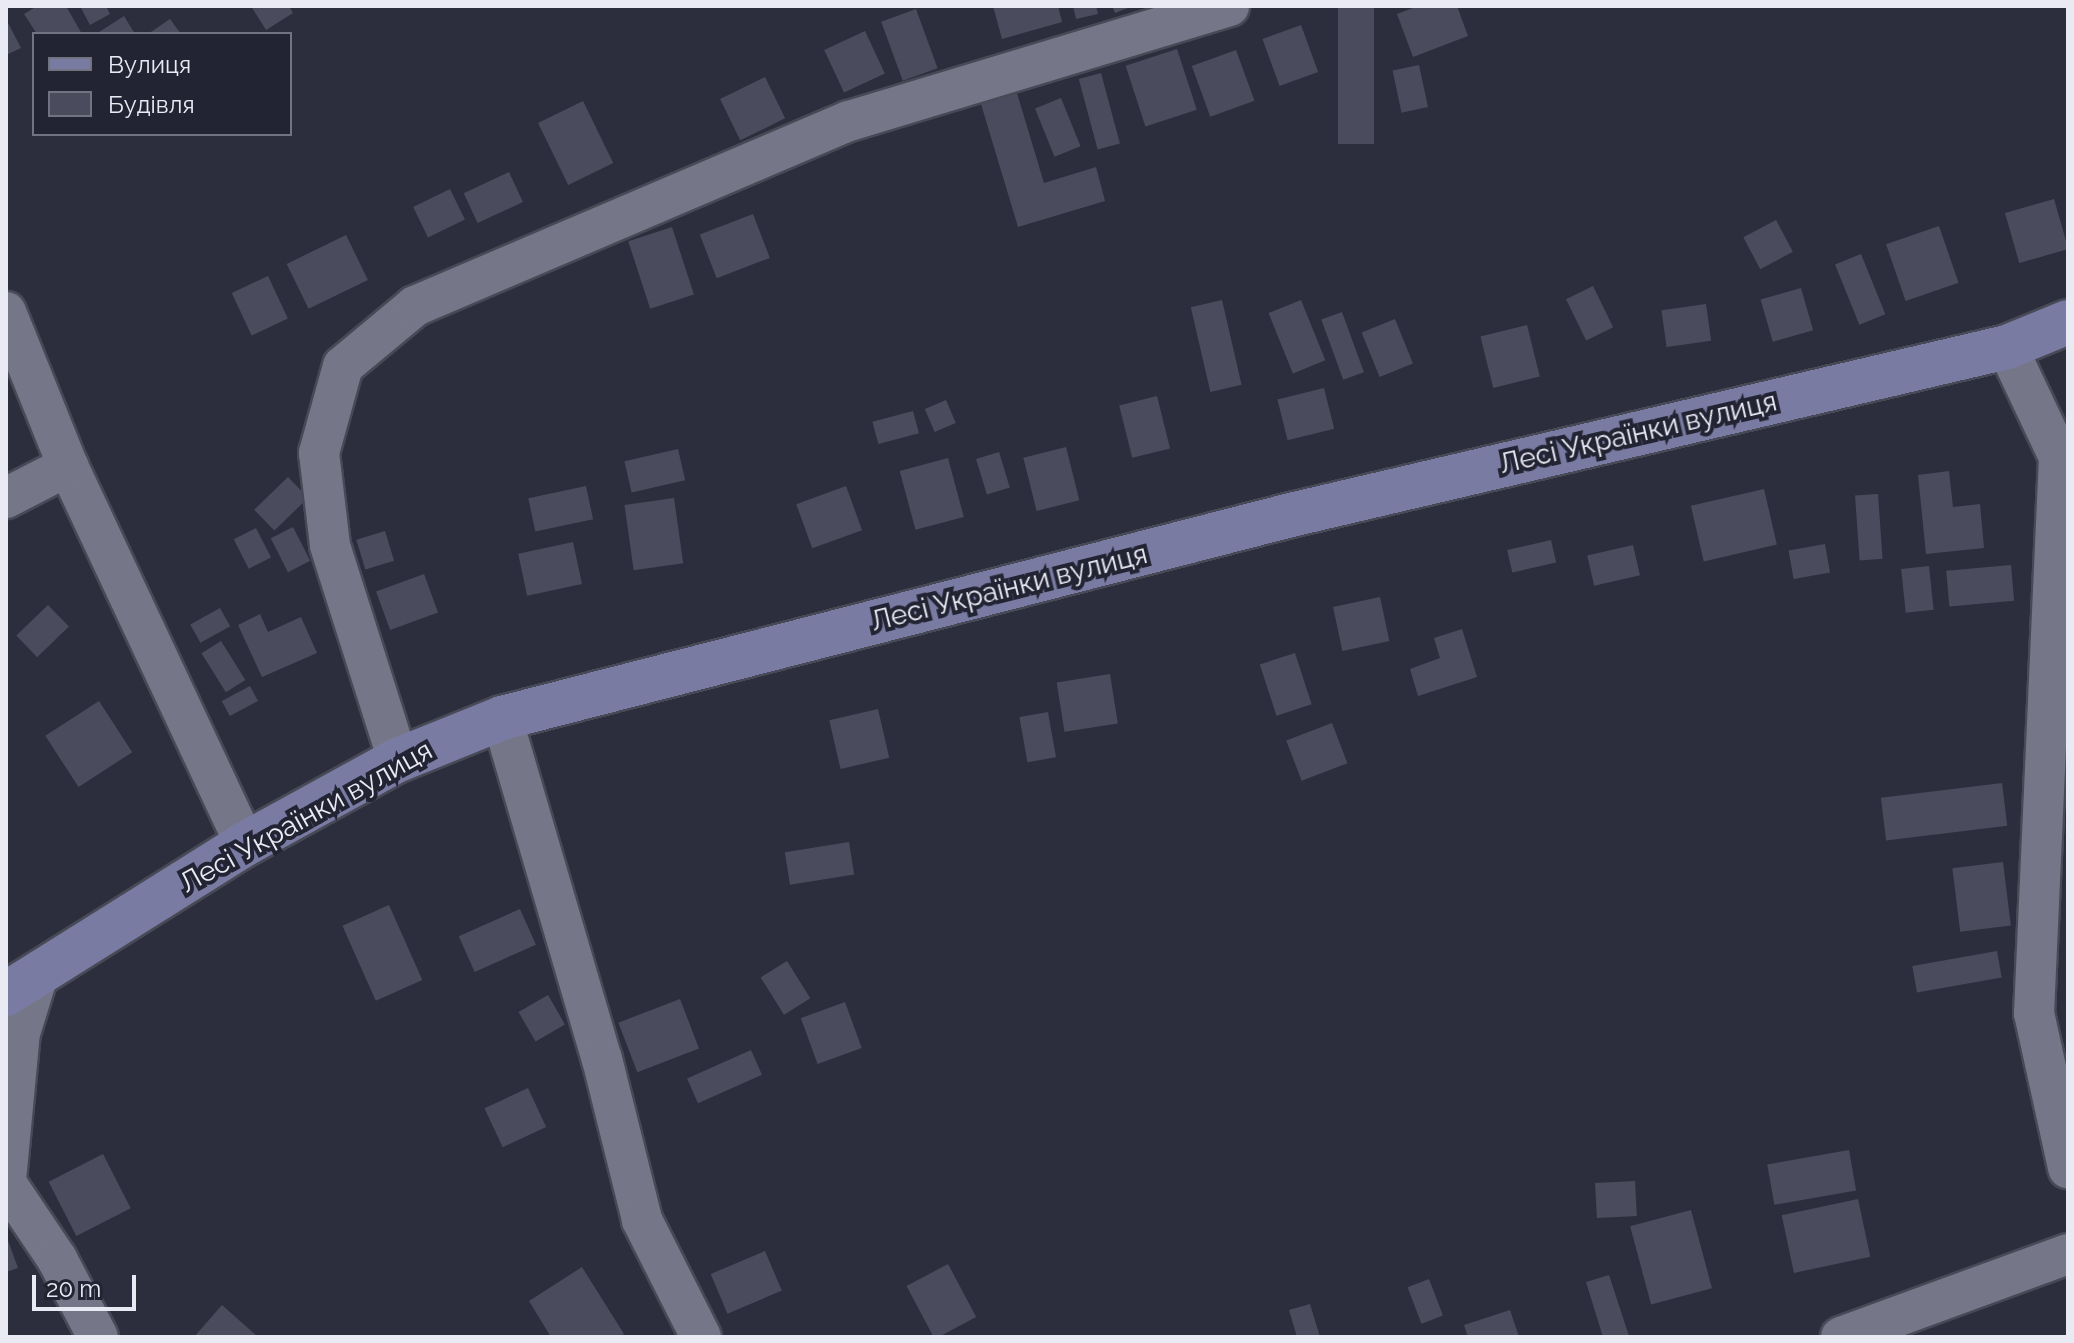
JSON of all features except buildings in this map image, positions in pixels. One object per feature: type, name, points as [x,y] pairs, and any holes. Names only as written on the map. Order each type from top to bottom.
[{"type":"street","points":[[398,760],[330,545],[319,453],[343,366],[415,306],[849,121],[1229,6]]},
{"type":"street","points":[[6,312],[68,466],[245,844]]},
{"type":"street","name":"Лесі Українки вулиця","points":[[22,983],[245,844],[398,760],[502,718],[1295,514],[2007,347],[2068,322]]},
{"type":"street","points":[[2007,347],[2063,466],[2034,1013],[2068,1168]]},
{"type":"street","points":[[6,498],[68,466]]},
{"type":"street","points":[[502,718],[602,1059],[642,1220],[701,1337]]},
{"type":"street","points":[[22,983],[6,1182],[57,1259],[98,1337]]},
{"type":"street","points":[[1841,1337],[2068,1254]]}]
